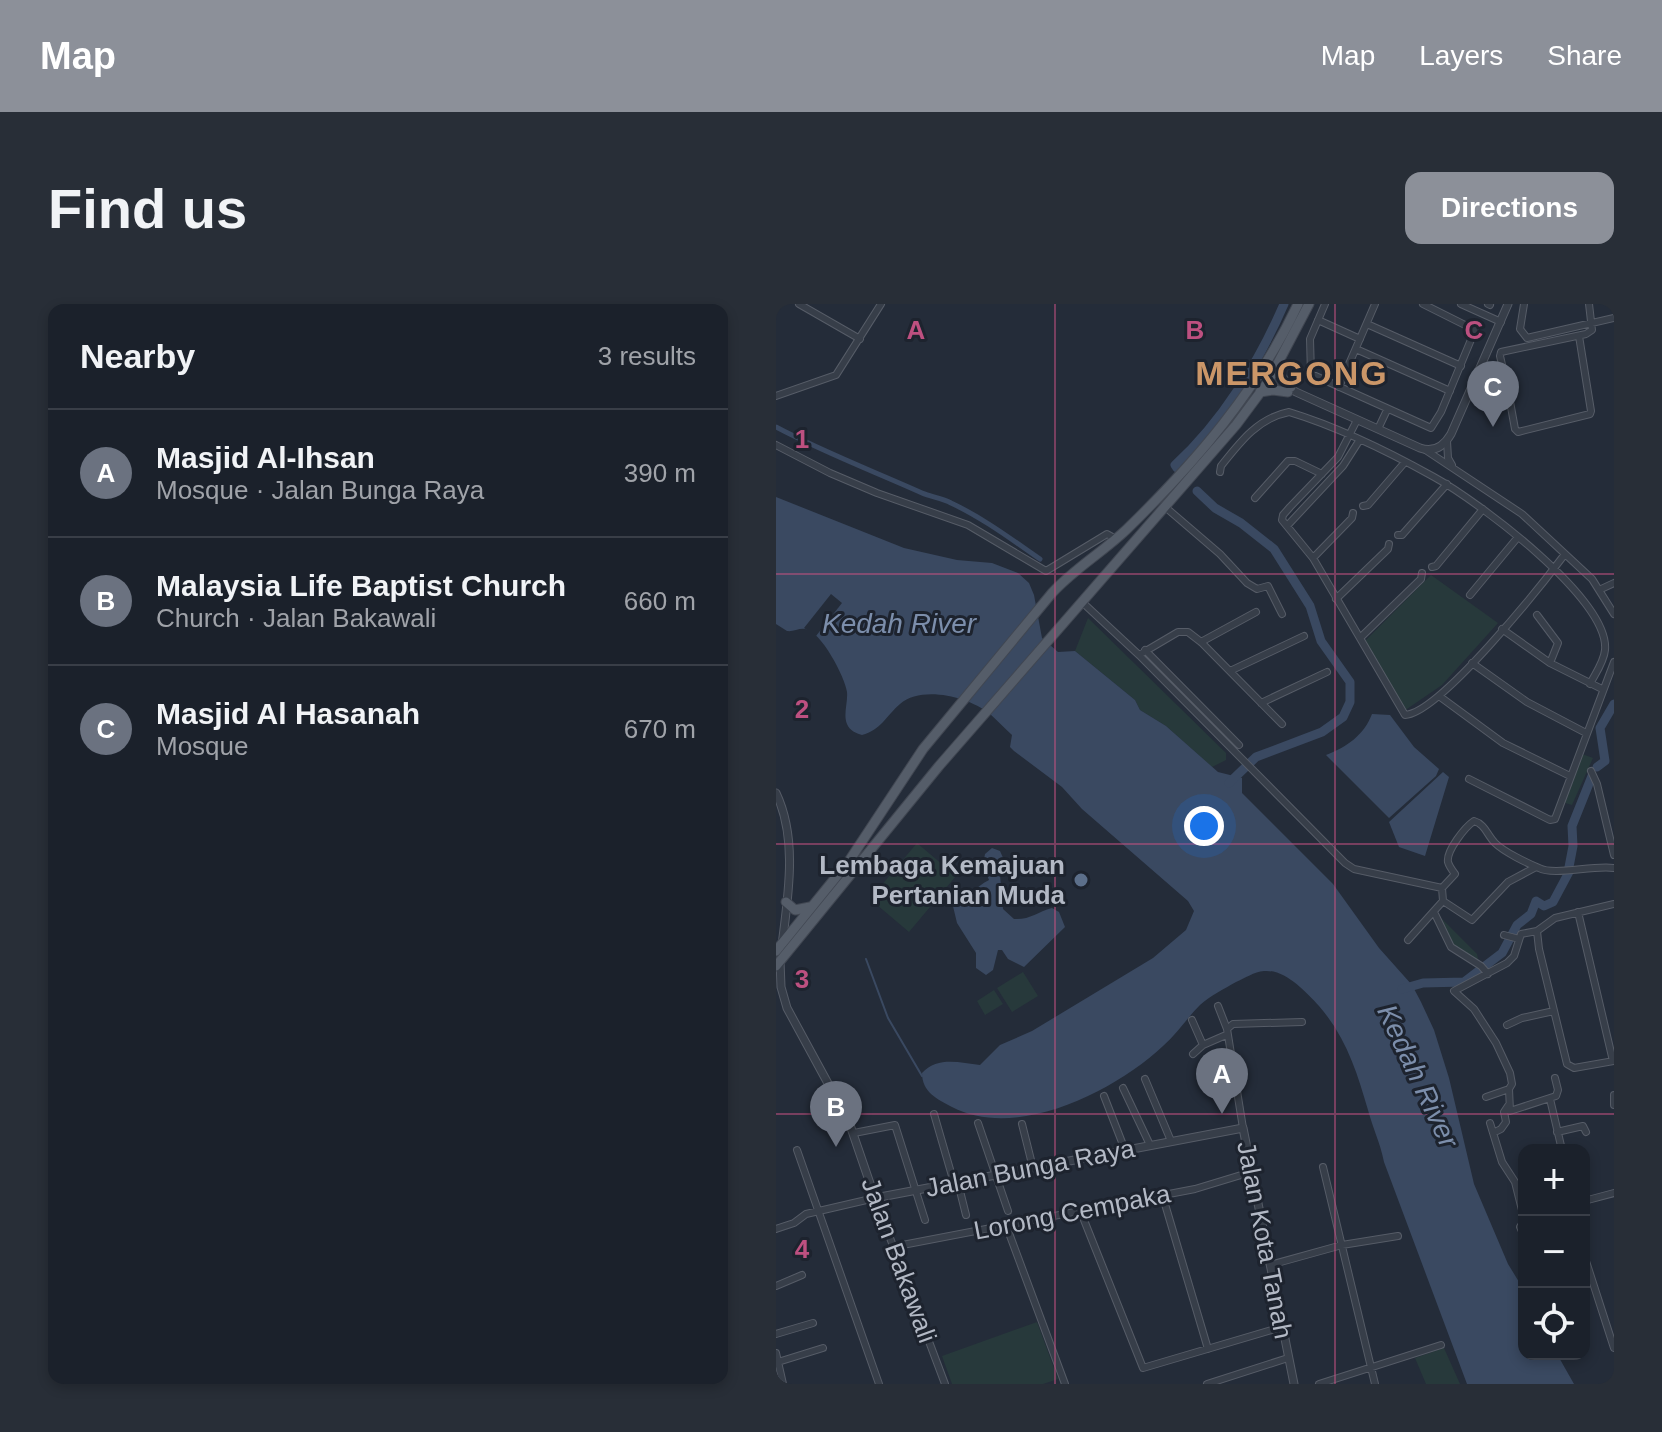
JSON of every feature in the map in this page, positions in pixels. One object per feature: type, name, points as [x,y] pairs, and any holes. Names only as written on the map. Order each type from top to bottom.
[{"type":"main road","points":[[779,948],[789,927],[815,905],[849,861],[923,749],[1052,593],[1179,482],[1260,392],[1298,304]]},
{"type":"main road","points":[[1194,467],[1229,419],[1278,364],[1309,304]]},
{"type":"main road","points":[[1278,364],[1282,380],[1291,390]]},
{"type":"main road","points":[[1260,392],[1291,390]]},
{"type":"main road","points":[[778,964],[879,838],[1164,506],[1179,482]]},
{"type":"main road","points":[[786,902],[799,911],[815,905]]},
{"type":"main road","points":[[789,927],[808,927]]},
{"type":"street","points":[[799,304],[860,339]]},
{"type":"street","points":[[776,396],[829,380],[836,375],[881,304]]},
{"type":"street","points":[[1325,304],[1310,339],[1311,374],[1428,428],[1434,427],[1475,330],[1423,304]]},
{"type":"street","points":[[1339,387],[1375,304]]},
{"type":"street","points":[[1461,304],[1501,322]]},
{"type":"street","points":[[1484,315],[1489,304]]},
{"type":"street","points":[[1452,465],[1448,458],[1447,441],[1508,304]]},
{"type":"street","points":[[1524,304],[1520,329],[1527,338],[1614,318]]},
{"type":"street","points":[[1579,336],[1590,414],[1518,432],[1501,352],[1579,336],[1592,330],[1589,304]]},
{"type":"street","points":[[1318,320],[1360,339]]},
{"type":"street","points":[[1367,324],[1461,366]]},
{"type":"street","points":[[1356,349],[1470,392]]},
{"type":"street","points":[[1265,377],[1452,465],[1522,514],[1599,590],[1614,614]]},
{"type":"street","points":[[1378,429],[1387,410]]},
{"type":"street","points":[[1220,472],[1221,466],[1247,434],[1285,412],[1349,436],[1447,484],[1518,537],[1580,594],[1600,625],[1605,650],[1590,684]]},
{"type":"street","points":[[1357,420],[1338,457],[1283,515],[1283,522],[1313,558],[1395,701],[1408,716],[1439,696],[1472,663],[1565,554]]},
{"type":"street","points":[[1287,526],[1343,466],[1359,441]]},
{"type":"street","points":[[1427,451],[1447,441]]},
{"type":"street","points":[[776,445],[830,473],[993,538],[1046,571],[1104,535],[1116,539]]},
{"type":"street","points":[[1255,498],[1288,461],[1295,461],[1322,474]]},
{"type":"street","points":[[1365,506],[1405,462]]},
{"type":"street","points":[[1398,535],[1402,535],[1447,484]]},
{"type":"street","points":[[1164,506],[1220,554],[1247,583],[1257,589],[1268,586],[1282,614]]},
{"type":"street","points":[[1432,567],[1483,509]]},
{"type":"street","points":[[1313,558],[1352,518],[1353,513]]},
{"type":"street","points":[[1470,595],[1518,537]]},
{"type":"street","points":[[1336,599],[1388,549],[1389,544]]},
{"type":"street","points":[[1360,638],[1421,579],[1422,573]]},
{"type":"street","points":[[1599,590],[1614,583]]},
{"type":"street","points":[[1081,601],[1142,653],[1239,745]]},
{"type":"street","points":[[1201,642],[1256,612]]},
{"type":"street","points":[[1537,615],[1558,643],[1550,663]]},
{"type":"street","points":[[1502,629],[1550,663],[1602,689]]},
{"type":"street","points":[[1142,653],[1183,631],[1194,634],[1282,724]]},
{"type":"street","points":[[1230,671],[1304,636]]},
{"type":"street","points":[[1142,653],[1258,777],[1349,866],[1442,888]]},
{"type":"street","points":[[1469,779],[1550,820],[1558,815],[1614,662]]},
{"type":"street","points":[[1472,663],[1527,702],[1586,733]]},
{"type":"street","points":[[1261,703],[1327,672]]},
{"type":"street","points":[[1439,696],[1503,743],[1570,776]]},
{"type":"street","points":[[1591,771],[1614,855]]},
{"type":"street","points":[[776,793],[788,826],[786,902],[789,927]]},
{"type":"street","points":[[1408,940],[1443,901],[1442,888],[1455,874],[1448,857],[1462,830],[1474,821],[1480,823],[1498,846],[1536,867],[1551,872],[1588,867],[1614,868]]},
{"type":"street","points":[[1443,901],[1472,920],[1508,882],[1536,867]]},
{"type":"street","points":[[1493,1133],[1506,1122],[1504,1112],[1512,1084],[1510,1073],[1496,1043],[1474,1009],[1455,993],[1457,987],[1485,970],[1511,960],[1512,937],[1537,931],[1555,918],[1614,904]]},
{"type":"street","points":[[1434,912],[1451,947],[1485,970]]},
{"type":"street","points":[[1537,931],[1567,1064],[1574,1068],[1614,1061],[1578,912]]},
{"type":"street","name":"Jalan Bakawali","points":[[779,948],[781,987],[787,1008],[854,1133],[892,1247],[945,1384]]},
{"type":"street","name":"Jalan Kota Tanah","points":[[1218,1006],[1226,1032],[1294,1384]]},
{"type":"street","points":[[1507,1025],[1522,1018],[1554,1011]]},
{"type":"street","points":[[1192,1020],[1203,1045]]},
{"type":"street","points":[[1193,1054],[1233,1024],[1302,1022]]},
{"type":"street","points":[[1508,1106],[1510,1111],[1550,1099],[1557,1093],[1555,1078]]},
{"type":"street","points":[[1145,1079],[1171,1141]]},
{"type":"street","points":[[1123,1088],[1150,1145]]},
{"type":"street","points":[[1486,1097],[1509,1089]]},
{"type":"street","points":[[1614,1095],[1614,1105]]},
{"type":"street","points":[[1104,1096],[1125,1150]]},
{"type":"street","points":[[1550,1099],[1560,1144]]},
{"type":"street","points":[[934,1114],[966,1215]]},
{"type":"street","points":[[978,1123],[1008,1211]]},
{"type":"street","points":[[1490,1123],[1502,1162],[1515,1182],[1523,1216]]},
{"type":"street","points":[[1022,1124],[1033,1168]]},
{"type":"street","points":[[854,1133],[895,1125],[925,1220]]},
{"type":"street","points":[[1557,1132],[1583,1126],[1586,1132]]},
{"type":"street","name":"Jalan Bunga Raya","points":[[776,1229],[794,1223],[804,1214],[875,1198],[1243,1128]]},
{"type":"street","points":[[797,1150],[879,1384]]},
{"type":"street","points":[[1323,1167],[1375,1384]]},
{"type":"street","name":"Lorong Cempaka","points":[[892,1247],[1214,1184],[1251,1172]]},
{"type":"street","points":[[1590,1199],[1614,1193]]},
{"type":"street","points":[[1162,1194],[1208,1349]]},
{"type":"street","points":[[1080,1210],[1142,1367],[1282,1327]]},
{"type":"street","points":[[1006,1225],[1065,1384]]},
{"type":"street","points":[[1270,1265],[1342,1245],[1398,1236]]},
{"type":"street","points":[[1590,1274],[1614,1348]]},
{"type":"street","points":[[776,1286],[802,1275]]},
{"type":"street","points":[[776,1334],[813,1323]]},
{"type":"street","points":[[1322,1384],[1441,1345]]},
{"type":"street","points":[[778,1362],[823,1348]]},
{"type":"street","points":[[776,1353],[783,1384]]},
{"type":"street","points":[[1207,1384],[1288,1358]]},
{"type":"shaded area","points":[[1431,575],[1498,623],[1442,685],[1404,711],[1365,641]]},
{"type":"shaded area","points":[[1088,618],[1226,753],[1226,760],[1212,767],[1166,726],[1140,710],[1135,700],[1075,651]]},
{"type":"shaded area","points":[[1582,754],[1593,758],[1572,805],[1565,803]]},
{"type":"shaded area","points":[[917,843],[956,876],[909,932],[870,899]]},
{"type":"shaded area","points":[[1437,914],[1477,954],[1479,963],[1452,946]]},
{"type":"shaded area","points":[[1023,972],[1038,996],[1012,1012],[997,988]]},
{"type":"shaded area","points":[[994,990],[1003,1004],[985,1015],[977,1001]]},
{"type":"shaded area","points":[[1037,1322],[1058,1379],[1043,1384],[952,1384],[942,1356]]},
{"type":"shaded area","points":[[1444,1348],[1460,1384],[1426,1384],[1415,1358]]},
{"type":"water","name":"Kedah River","points":[[776,497],[904,548],[957,560],[992,563],[1018,573],[1029,583],[1034,595],[1042,638],[1058,652],[1075,651],[1135,700],[1140,710],[1166,726],[1218,772],[1242,778],[1242,793],[1333,884],[1379,948],[1412,985],[1434,1030],[1449,1078],[1474,1184],[1518,1280],[1518,1360],[1560,1360],[1574,1384],[1467,1384],[1384,1162],[1350,1055],[1319,1006],[1294,982],[1280,974],[1272,971],[1257,973],[1213,995],[1143,1063],[1092,1094],[1064,1106],[1035,1115],[1006,1118],[978,1116],[936,1098],[923,1080],[922,1073],[928,1068],[942,1062],[980,1065],[1000,1045],[1032,1031],[1153,958],[1186,930],[1194,911],[1188,901],[1082,809],[1062,787],[1014,751],[1010,747],[1012,735],[989,713],[957,698],[920,695],[900,704],[879,726],[862,735],[847,724],[845,685],[825,646],[811,632],[803,629],[787,631],[776,624]]},
{"type":"water","points":[[1372,714],[1390,715],[1414,747],[1439,769],[1436,776],[1389,818],[1326,755],[1354,739]]},
{"type":"water","points":[[1443,772],[1449,777],[1425,856],[1399,847],[1389,822]]},
{"type":"water","points":[[992,848],[1000,851],[1004,860],[1000,875],[1003,909],[1014,919],[1020,919],[1052,908],[1059,912],[1065,927],[1024,967],[998,950],[993,970],[986,975],[976,968],[976,953],[957,923],[952,902],[989,880],[983,865],[985,854]]},
{"type":"pier","points":[[831,594],[842,603],[816,636],[804,628]]},
{"type":"waterway","points":[[1177,468],[1175,465],[1208,430],[1238,390],[1284,304]]},
{"type":"waterway","points":[[776,427],[922,493],[948,501],[997,529],[1040,559]]},
{"type":"waterway","points":[[1197,491],[1215,508],[1241,523],[1274,549],[1310,606],[1321,641],[1350,682],[1350,702],[1343,717],[1322,732],[1256,757],[1229,783]]},
{"type":"waterway","points":[[1597,767],[1605,761],[1600,728],[1614,704]]},
{"type":"waterway","points":[[1569,867],[1573,846],[1572,826],[1592,776]]},
{"type":"waterway","points":[[1402,989],[1423,983],[1464,982],[1502,953],[1517,925],[1531,914],[1536,901],[1544,906],[1553,902],[1569,872]]},
{"type":"waterway","points":[[866,959],[888,1018],[922,1076]]},
{"type":"place","name":"Masjid Al Hasanah","points":[[1493,427]]},
{"type":"place","name":"Lembaga Kemajuan Pertanian Muda","points":[[1081,880]]},
{"type":"place","name":"Masjid Al-Ihsan","points":[[1222,1114]]},
{"type":"place","name":"Malaysia Life Baptist Church","points":[[836,1147]]},
{"type":"district","name":"MERGONG","points":[[1292,373]]}]
